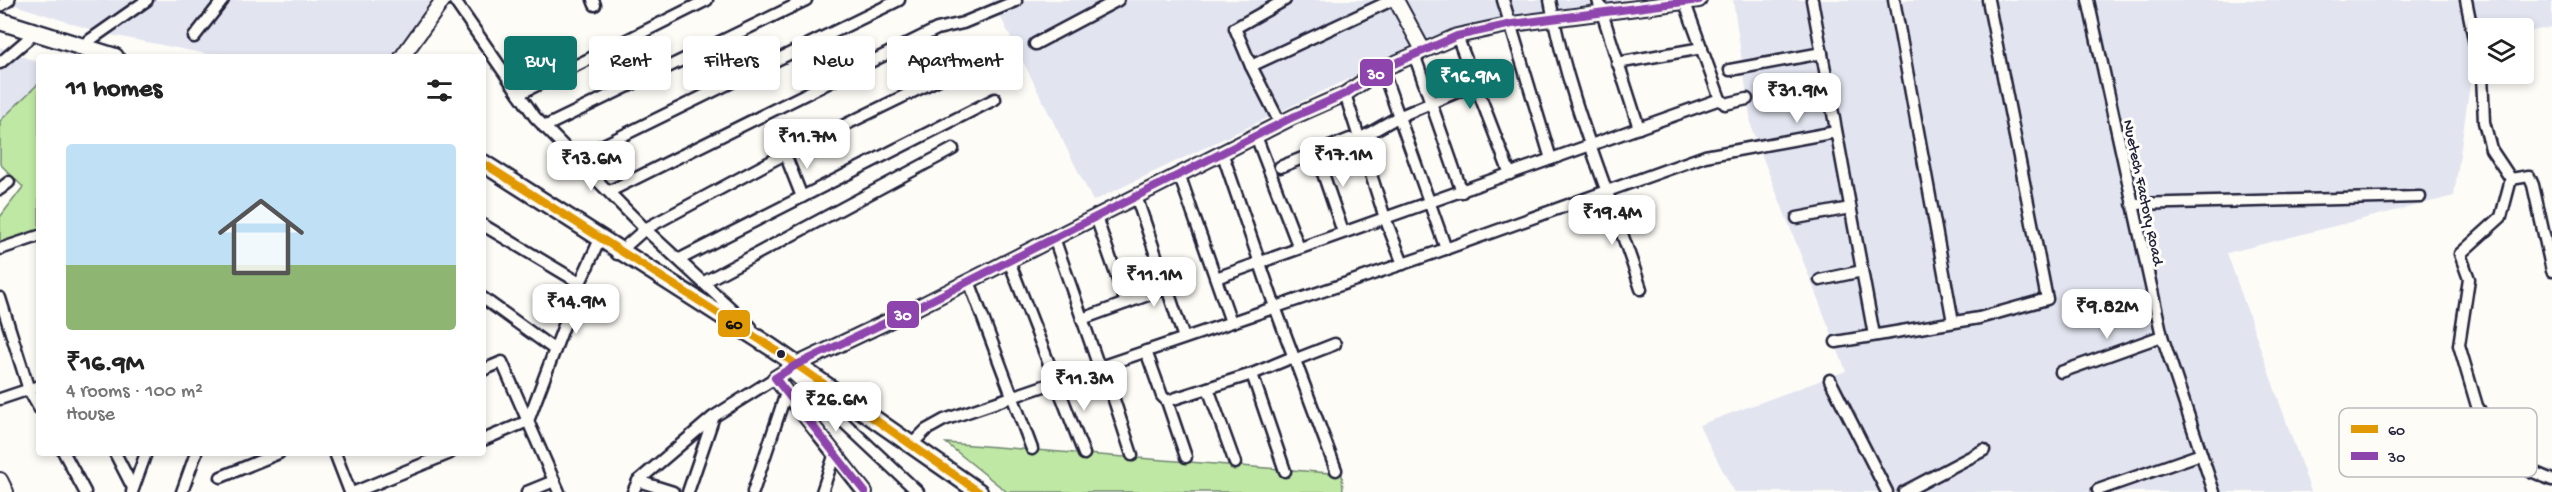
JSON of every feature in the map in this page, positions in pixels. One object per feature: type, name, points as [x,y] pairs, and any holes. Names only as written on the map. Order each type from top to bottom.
[{"type":"main road","points":[[0,21],[82,52]]},
{"type":"main road","points":[[0,30],[82,52]]},
{"type":"main road","points":[[486,165],[599,241],[771,347],[786,371],[911,445],[979,492]]},
{"type":"main road","points":[[486,176],[599,241]]},
{"type":"main road","points":[[618,253],[963,492]]},
{"type":"street","points":[[0,6],[9,0]]},
{"type":"street","points":[[82,52],[147,0]]},
{"type":"street","points":[[194,37],[223,0]]},
{"type":"street","points":[[404,54],[442,0]]},
{"type":"street","points":[[454,0],[544,127],[610,191],[645,229],[680,259],[771,347]]},
{"type":"street","points":[[519,94],[707,0]]},
{"type":"street","points":[[544,127],[806,0]]},
{"type":"street","points":[[577,158],[899,0]]},
{"type":"street","points":[[1035,44],[1118,0]]},
{"type":"street","points":[[1280,123],[1236,34],[1236,26],[1285,0]]},
{"type":"street","points":[[1251,66],[1392,0]]},
{"type":"street","points":[[1396,0],[1419,52],[1431,104],[1462,192]]},
{"type":"street","points":[[1503,0],[1551,159]]},
{"type":"street","points":[[1550,0],[1589,146],[1641,289]]},
{"type":"street","points":[[1598,0],[1600,14],[1639,128]]},
{"type":"street","points":[[1812,0],[1874,335]]},
{"type":"street","points":[[1894,0],[1953,322]]},
{"type":"street","points":[[1836,342],[1953,322],[2047,299],[1988,0]]},
{"type":"street","name":"Nuetech Factory Road","points":[[2088,0],[2162,336],[2214,492]]},
{"type":"street","points":[[2466,0],[2470,18]]},
{"type":"street","points":[[610,191],[936,29],[963,23],[1016,1]]},
{"type":"street","points":[[636,487],[713,417],[786,371],[1280,123],[1345,94],[1382,69],[1457,36],[1512,24],[1692,1],[1702,48],[1720,99],[1725,104],[1747,99]]},
{"type":"street","points":[[1457,36],[1510,174]]},
{"type":"street","points":[[0,63],[28,39]]},
{"type":"street","points":[[1617,63],[1702,48]]},
{"type":"street","points":[[1730,70],[1822,53]]},
{"type":"street","points":[[1382,69],[1446,249]]},
{"type":"street","points":[[1280,168],[1355,139],[1398,117],[1476,84]]},
{"type":"street","points":[[2478,408],[2459,345],[2469,279],[2460,254],[2501,218],[2511,179],[2491,149],[2484,122],[2482,84]]},
{"type":"street","points":[[618,253],[645,229],[785,154],[917,90]]},
{"type":"street","points":[[1345,94],[1355,139],[1403,264]]},
{"type":"street","points":[[680,259],[995,99]]},
{"type":"street","points":[[1215,278],[1720,99]]},
{"type":"street","points":[[911,445],[927,430],[944,420],[1403,264],[1607,193],[1705,156],[1836,132]]},
{"type":"street","points":[[1256,135],[1299,248]]},
{"type":"street","points":[[704,282],[953,149]]},
{"type":"street","points":[[1222,152],[1275,307],[1336,470]]},
{"type":"street","points":[[1316,153],[1343,232]]},
{"type":"street","points":[[785,154],[802,197]]},
{"type":"street","points":[[1179,174],[1231,322]]},
{"type":"street","points":[[2511,179],[2529,176],[2552,271]]},
{"type":"street","points":[[1136,196],[1184,338]]},
{"type":"street","points":[[2132,204],[2420,197]]},
{"type":"street","points":[[1797,218],[1850,208]]},
{"type":"street","points":[[1096,217],[1126,303]]},
{"type":"street","points":[[486,227],[580,283]]},
{"type":"street","points":[[1054,238],[1132,455]]},
{"type":"street","points":[[0,249],[36,240]]},
{"type":"street","points":[[486,439],[528,421],[580,283],[599,241]]},
{"type":"street","points":[[1009,261],[1084,454]]},
{"type":"street","points":[[1820,280],[1862,271]]},
{"type":"street","points":[[969,281],[1032,448]]},
{"type":"street","points":[[1082,319],[1167,288]]},
{"type":"street","points":[[0,298],[34,388],[0,399]]},
{"type":"street","points":[[486,300],[555,350]]},
{"type":"street","points":[[2061,372],[2162,336]]},
{"type":"street","points":[[1167,401],[1335,344]]},
{"type":"street","points":[[1146,351],[1162,396],[1167,401],[1186,457]]},
{"type":"street","points":[[486,369],[502,362],[559,492]]},
{"type":"street","points":[[753,492],[786,393],[786,371]]},
{"type":"street","points":[[786,371],[918,492]]},
{"type":"street","points":[[1252,374],[1285,471]]},
{"type":"street","points":[[1830,380],[1887,492]]},
{"type":"street","points":[[1208,388],[1235,463]]},
{"type":"street","points":[[786,393],[865,492]]},
{"type":"street","points":[[688,492],[713,417]]},
{"type":"street","points":[[1904,492],[1984,450]]},
{"type":"street","points":[[2098,490],[2201,454]]},
{"type":"street","points":[[66,456],[85,492]]},
{"type":"street","points":[[117,456],[133,490]]},
{"type":"street","points":[[133,490],[145,456]]},
{"type":"street","points":[[182,492],[195,456]]},
{"type":"street","points":[[221,477],[272,456]]},
{"type":"street","points":[[336,456],[350,492]]},
{"type":"street","points":[[355,492],[443,456]]},
{"type":"street","points":[[822,492],[834,456]]},
{"type":"street","points":[[2537,474],[2552,480]]},
{"type":"street","points":[[0,480],[6,492]]},
{"type":"street","points":[[527,492],[554,481]]},
{"type":"street","points":[[636,487],[673,492]]},
{"type":"shaded area","points":[[0,0],[431,0],[396,54],[207,54],[101,33]]},
{"type":"shaded area","points":[[992,0],[1666,0],[1451,30],[1093,201],[1023,62],[1023,36],[1010,36]]},
{"type":"shaded area","points":[[1733,0],[2552,0],[2552,27],[2534,31],[2534,18],[2468,18],[2468,84],[2470,84],[2454,196],[2227,253],[2311,492],[1734,492],[1699,425],[1846,371],[1752,130]]},
{"type":"shaded area","points":[[0,47],[36,62],[36,86],[0,121]]},
{"type":"green space","points":[[36,86],[36,235],[0,246],[0,217],[23,187],[0,164],[0,121]]},
{"type":"green space","points":[[946,443],[1342,474],[1343,492],[1007,492]]},
{"type":"transit line","name":"30","points":[[865,492],[775,378],[796,365],[912,310],[1293,117],[1345,94],[1382,69],[1457,36],[1512,24],[1699,0]]},
{"type":"transit line","name":"60","points":[[486,165],[771,347],[979,492]]}]
